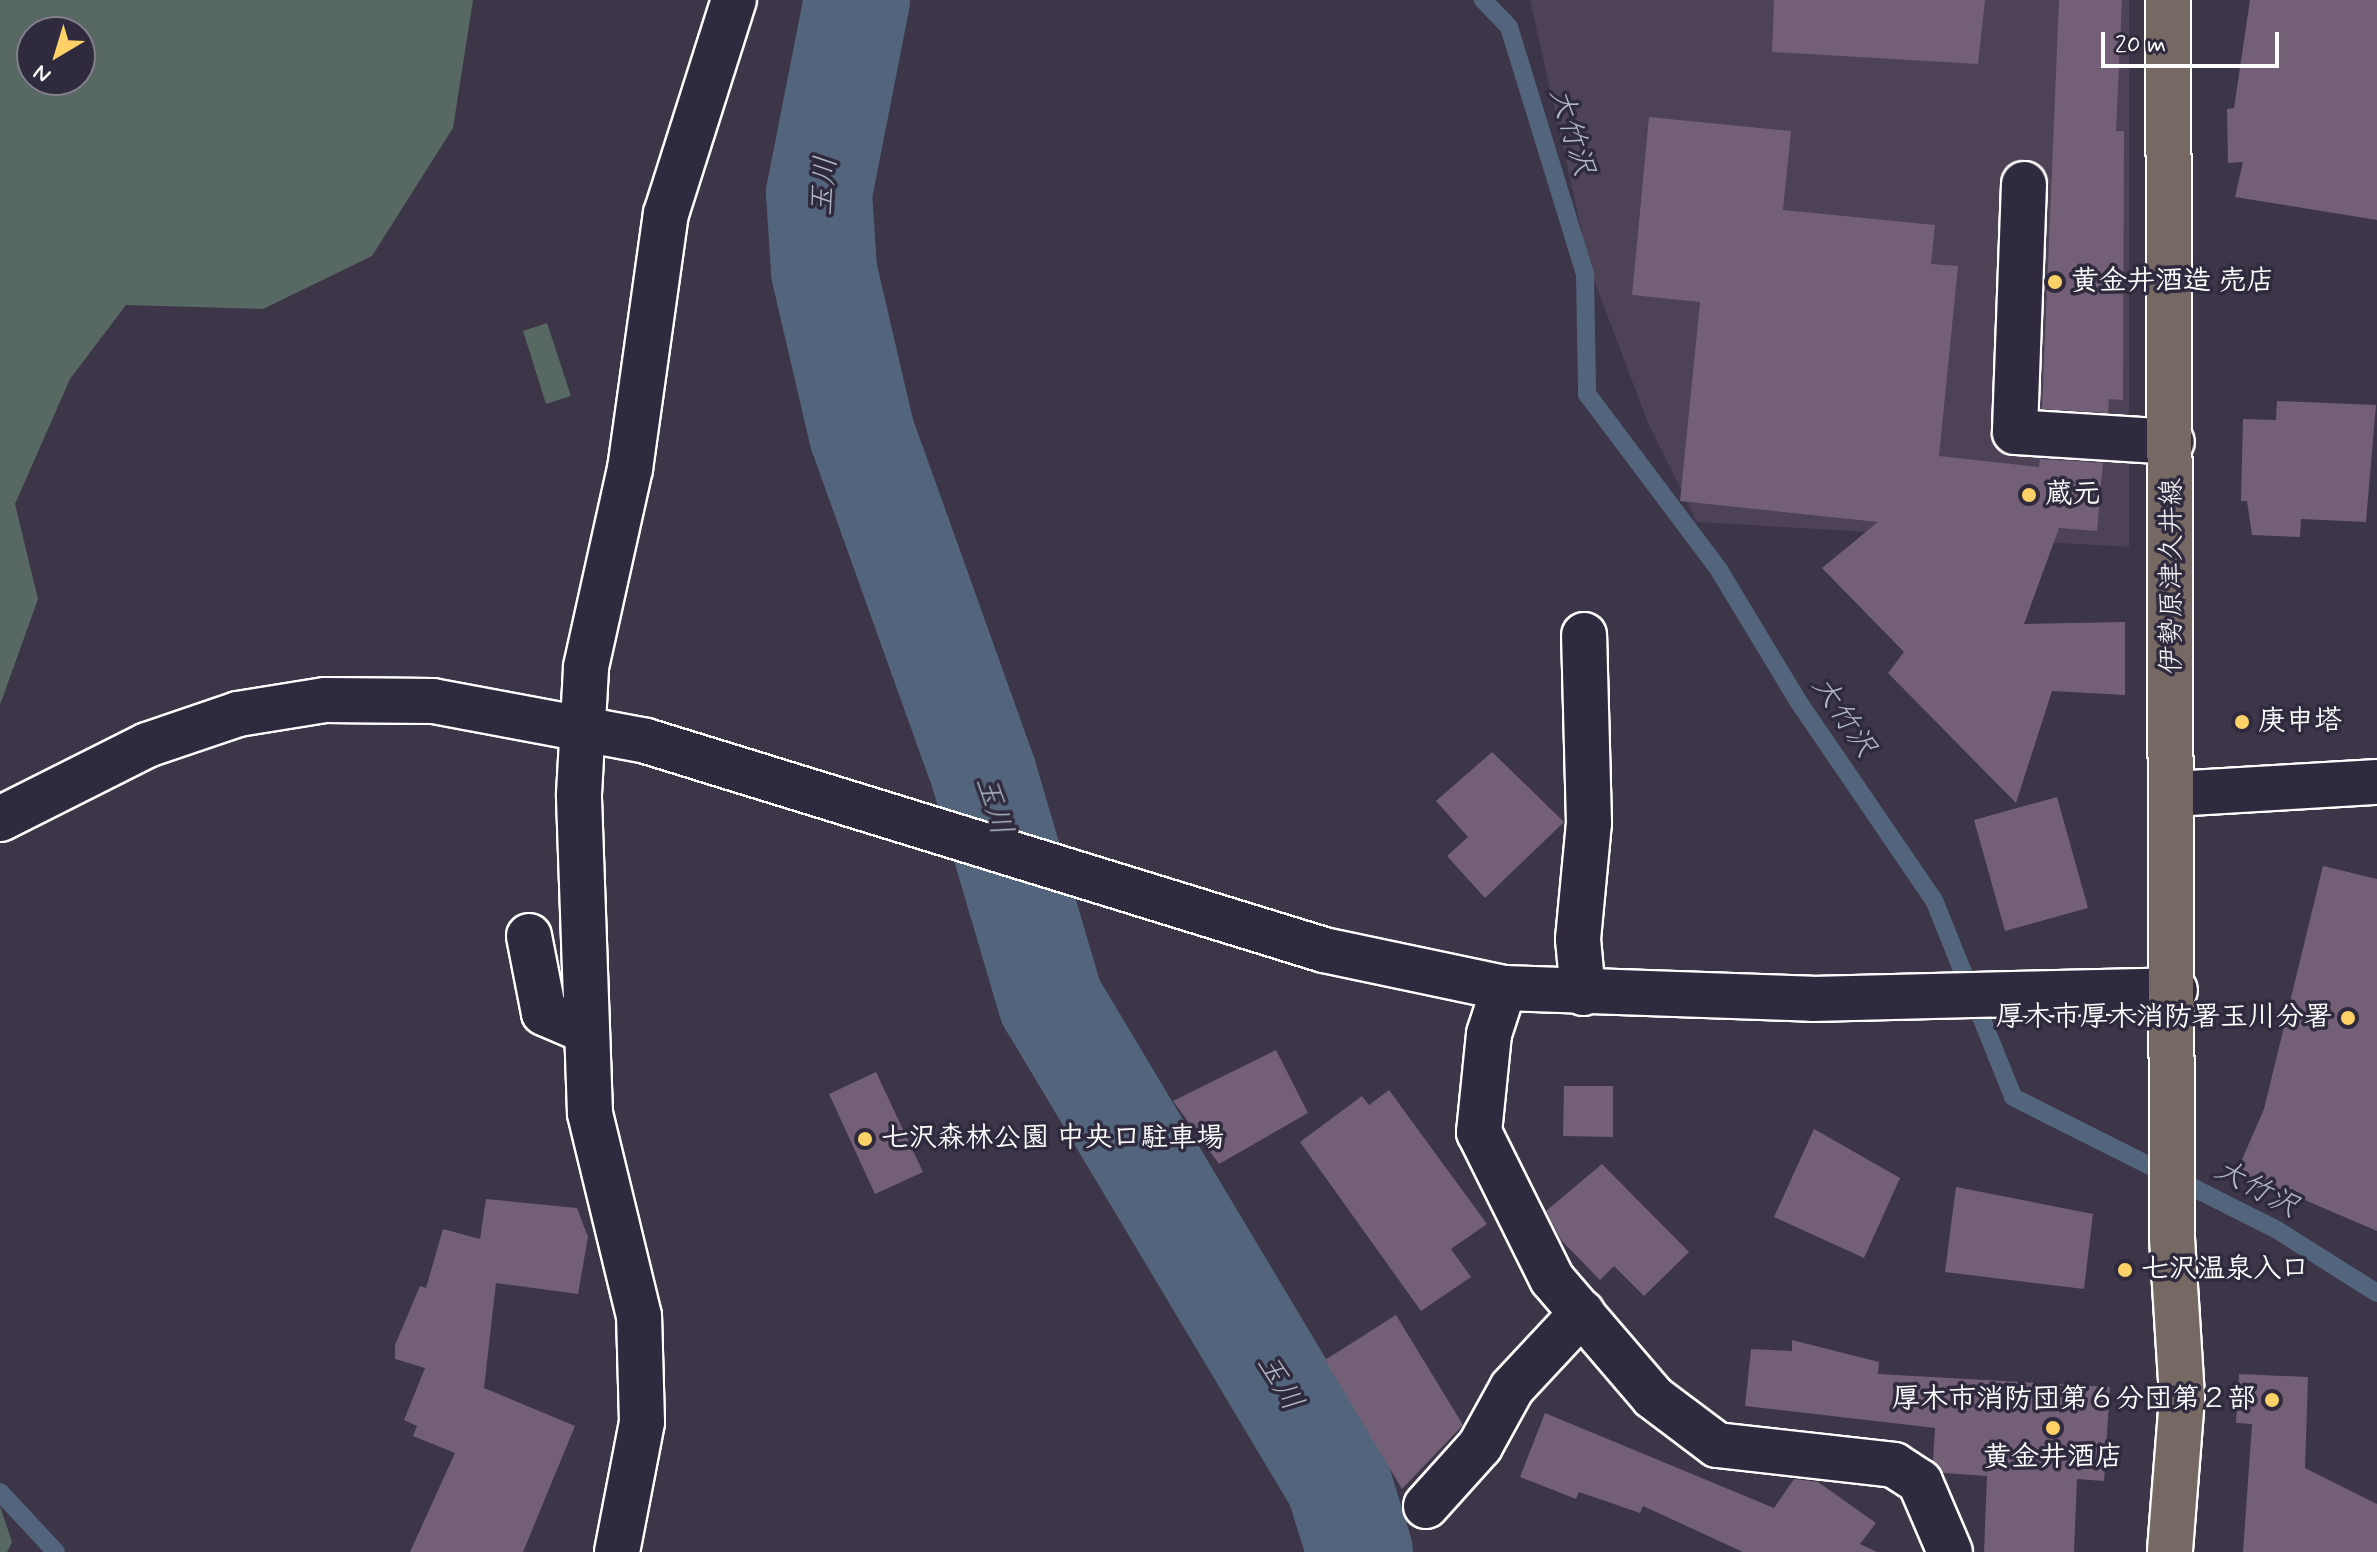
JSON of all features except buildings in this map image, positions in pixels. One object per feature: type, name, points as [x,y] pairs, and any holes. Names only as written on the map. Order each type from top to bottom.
[{"type":"main road","name":"伊勢原津久井線","points":[[2168,0],[2175,990],[2172,1238],[2182,1398],[2170,1552]]},
{"type":"street","points":[[617,1552],[642,1422],[639,1316],[590,1113],[579,794],[587,729],[586,667],[630,469],[653,278],[734,0]]},
{"type":"street","points":[[2024,184],[2015,432],[2172,442]]},
{"type":"street","points":[[1583,993],[1578,939],[1589,823],[1584,635]]},
{"type":"street","points":[[0,819],[147,745],[238,714],[325,700],[433,701],[587,729],[909,820],[1158,902],[1324,950],[1504,988],[1583,993],[1881,997],[2041,990],[2175,990]]},
{"type":"street","points":[[2174,794],[2377,782]]},
{"type":"street","points":[[529,936],[544,1013],[586,1031]]},
{"type":"street","points":[[1504,988],[1489,1034],[1479,1132],[1552,1279],[1653,1397],[1717,1445],[1894,1465],[1920,1482],[1950,1552]]},
{"type":"street","points":[[1426,1506],[1480,1446],[1512,1388],[1582,1313]]},
{"type":"shaded area","points":[[1530,0],[2129,0],[2129,547],[1697,522],[1648,423],[1591,272]]},
{"type":"green space","points":[[0,0],[473,0],[453,128],[372,256],[263,309],[126,305],[70,379],[15,504],[38,599],[0,705]]},
{"type":"green space","points":[[547,323],[571,396],[546,404],[523,331]]},
{"type":"green space","points":[[0,1506],[12,1542],[7,1552],[0,1552]]},
{"type":"waterway","name":"玉川","points":[[857,0],[819,193],[824,271],[862,434],[984,775],[1051,1002],[1339,1484],[1360,1552]]},
{"type":"waterway","name":"大竹沢","points":[[1483,0],[1509,27],[1585,274],[1587,394],[1719,570],[1798,701],[1934,900],[2013,1097],[2277,1230],[2377,1293]]},
{"type":"waterway","points":[[0,1492],[56,1552]]},
{"type":"place","name":"黄金井酒造 売店","points":[[2055,282]]},
{"type":"place","name":"蔵元","points":[[2029,495]]},
{"type":"place","name":"庚申塔","points":[[2242,722]]},
{"type":"place","name":"厚木市厚木消防署玉川分署","points":[[2348,1018]]},
{"type":"place","name":"七沢森林公園 中央口駐車場","points":[[865,1139]]},
{"type":"place","name":"七沢温泉入口","points":[[2125,1270]]},
{"type":"place","name":"厚木市消防団第６分団第２部","points":[[2272,1400]]},
{"type":"place","name":"黄金井酒店","points":[[2053,1428]]}]
